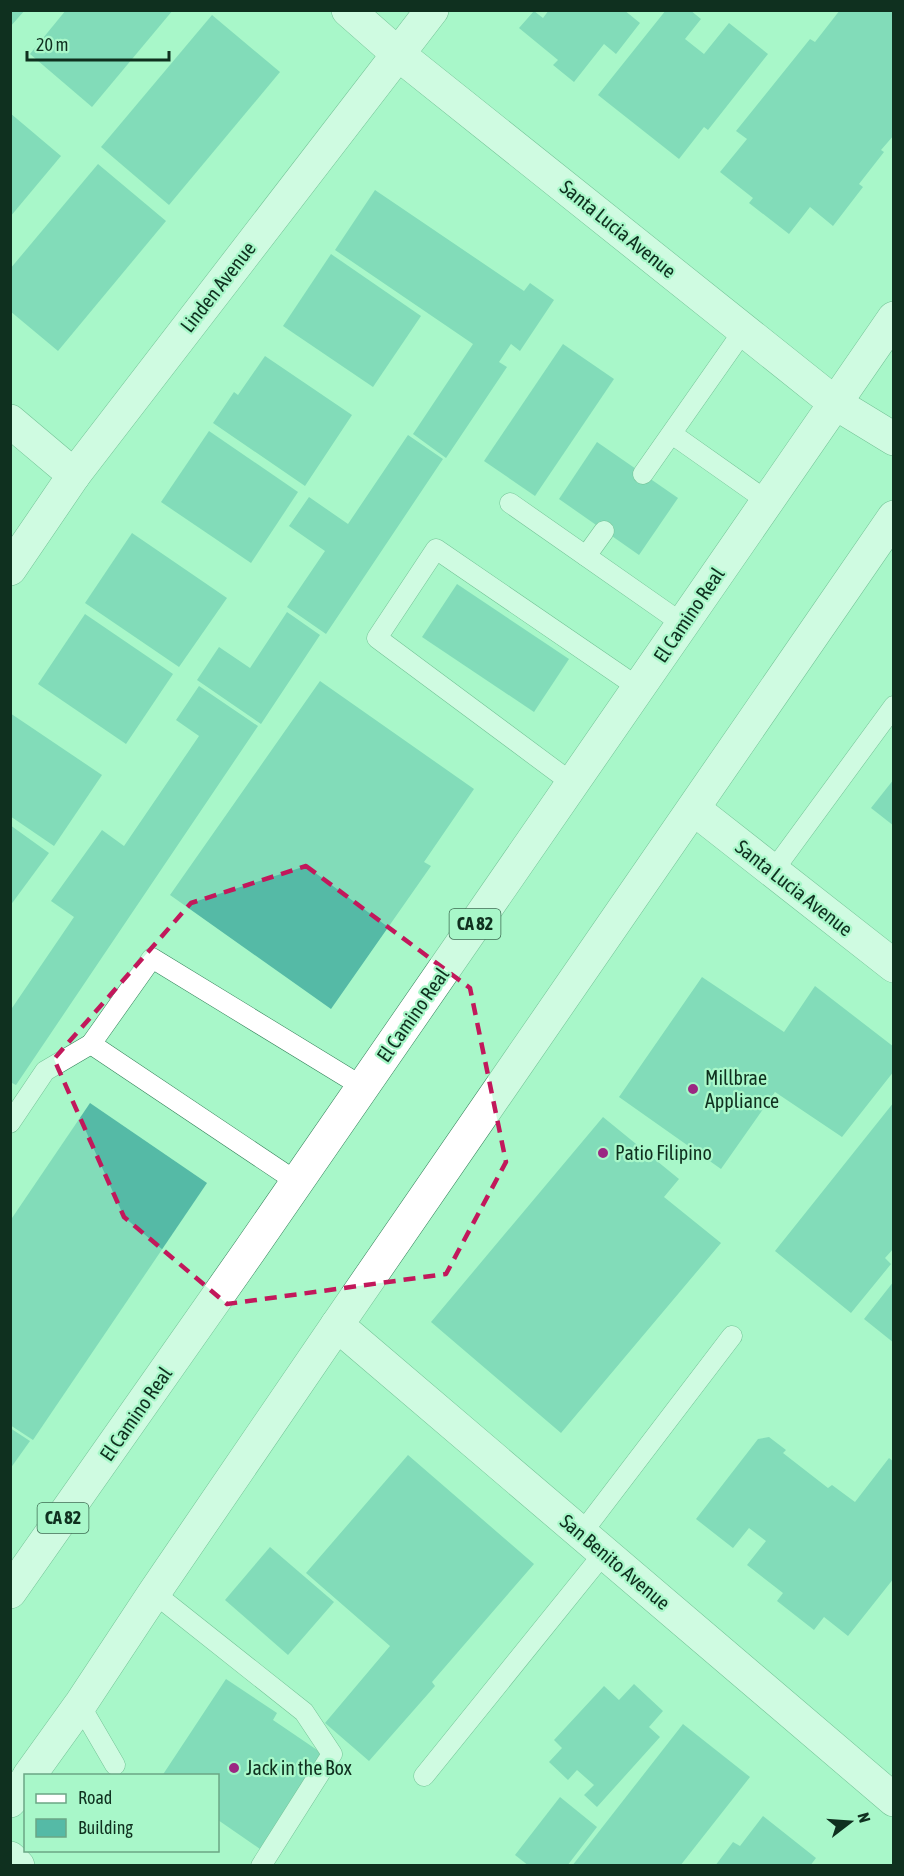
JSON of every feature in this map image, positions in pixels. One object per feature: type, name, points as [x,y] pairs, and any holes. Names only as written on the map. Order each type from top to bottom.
[{"type":"main road","name":"Santa Lucia Avenue","points":[[348,10],[398,54],[835,403],[894,440]]},
{"type":"main road","name":"Linden Avenue","points":[[10,569],[74,475],[432,10]]},
{"type":"main road","name":"El Camino Real","points":[[10,1592],[363,1087],[894,318]]},
{"type":"main road","points":[[10,421],[74,475]]},
{"type":"main road","points":[[30,1774],[80,1705],[337,1325],[694,809],[763,705],[891,526]]},
{"type":"main road","name":"Santa Lucia Avenue","points":[[694,809],[894,966]]},
{"type":"main road","name":"San Benito Avenue","points":[[337,1325],[894,1800]]},
{"type":"main road","points":[[10,1801],[24,1784]]},
{"type":"main road","points":[[10,1858],[18,1866]]},
{"type":"lane","points":[[644,474],[744,330]]},
{"type":"lane","points":[[672,434],[767,501]]},
{"type":"lane","points":[[510,503],[683,624]]},
{"type":"lane","points":[[586,556],[604,531]]},
{"type":"lane","points":[[572,783],[377,638],[436,549],[639,688]]},
{"type":"lane","points":[[773,871],[894,706]]},
{"type":"lane","points":[[10,1123],[45,1071],[92,1044],[152,958],[363,1087]]},
{"type":"lane","points":[[92,1044],[297,1182]]},
{"type":"lane","points":[[424,1776],[593,1544],[732,1336]]},
{"type":"lane","points":[[154,1593],[304,1712],[332,1754],[261,1866]]},
{"type":"lane","points":[[80,1705],[115,1765]]},
{"type":"highlighted area","points":[[306,866],[470,988],[506,1162],[446,1274],[227,1304],[124,1217],[54,1059],[191,903]]},
{"type":"building","points":[[10,10],[25,10],[10,27]]},
{"type":"building","points":[[66,10],[173,10],[92,107],[30,54]]},
{"type":"building","points":[[549,10],[624,10],[640,23],[616,54],[604,44],[574,82],[553,65],[558,60],[519,28],[534,11],[543,18]]},
{"type":"building","points":[[666,10],[690,10],[701,19],[685,39],[704,54],[729,23],[768,54],[708,130],[704,127],[679,159],[598,95]]},
{"type":"building","points":[[840,10],[894,10],[894,135],[881,150],[884,152],[859,184],[863,187],[833,226],[810,207],[789,234],[749,203],[753,198],[720,172],[747,139],[736,131],[810,39],[815,42]]},
{"type":"building","points":[[212,15],[280,72],[169,205],[101,147]]},
{"type":"building","points":[[10,113],[61,156],[10,217]]},
{"type":"building","points":[[98,164],[166,221],[58,351],[10,311],[10,269]]},
{"type":"building","points":[[375,190],[524,291],[530,283],[554,300],[520,351],[511,344],[499,362],[507,367],[446,458],[413,434],[473,344],[335,250]]},
{"type":"building","points":[[331,254],[421,316],[373,387],[283,326]]},
{"type":"building","points":[[563,344],[614,379],[535,496],[484,461]]},
{"type":"building","points":[[265,356],[352,415],[305,486],[213,423],[234,392],[238,395]]},
{"type":"building","points":[[209,431],[298,492],[251,563],[161,502]]},
{"type":"building","points":[[408,435],[443,459],[326,634],[287,607],[325,551],[289,526],[309,497],[348,524]]},
{"type":"building","points":[[597,442],[678,498],[639,555],[559,499]]},
{"type":"building","points":[[132,533],[227,598],[179,667],[85,603]]},
{"type":"building","points":[[457,584],[569,659],[534,712],[422,637]]},
{"type":"building","points":[[287,612],[320,635],[261,724],[197,680],[219,647],[250,668]]},
{"type":"building","points":[[85,614],[173,674],[126,744],[38,684]]},
{"type":"building","points":[[320,681],[474,789],[424,862],[431,866],[331,1009],[170,895]]},
{"type":"building","points":[[199,686],[258,726],[16,1085],[10,1082],[10,1011],[74,917],[51,901],[102,830],[124,846],[199,736],[176,720]]},
{"type":"building","points":[[10,713],[102,775],[54,846],[10,816]]},
{"type":"building","points":[[894,779],[894,826],[871,808]]},
{"type":"building","points":[[10,825],[49,853],[10,906]]},
{"type":"building","points":[[702,977],[784,1032],[815,986],[894,1047],[894,1071],[842,1137],[775,1092],[721,1169],[619,1097]]},
{"type":"building","points":[[894,1102],[894,1248],[885,1258],[891,1264],[851,1313],[775,1251]]},
{"type":"building","points":[[90,1103],[207,1183],[33,1440],[10,1425],[10,1221]]},
{"type":"building","points":[[603,1117],[679,1179],[664,1197],[721,1243],[561,1433],[431,1322]]},
{"type":"building","points":[[894,1281],[894,1343],[864,1319]]},
{"type":"building","points":[[10,1428],[30,1441],[10,1469]]},
{"type":"building","points":[[769,1437],[786,1450],[783,1453],[828,1488],[832,1485],[855,1502],[889,1458],[894,1462],[894,1578],[848,1636],[824,1617],[814,1630],[777,1601],[783,1593],[747,1565],[766,1541],[749,1528],[733,1548],[696,1519],[758,1439]]},
{"type":"building","points":[[408,1455],[534,1564],[432,1682],[435,1686],[369,1761],[325,1723],[390,1646],[306,1573]]},
{"type":"building","points":[[270,1547],[334,1602],[288,1655],[225,1600]]},
{"type":"building","points":[[226,1679],[277,1713],[273,1720],[323,1754],[260,1849],[219,1821],[219,1774],[163,1774]]},
{"type":"building","points":[[634,1684],[663,1711],[649,1727],[660,1737],[597,1807],[584,1795],[594,1785],[577,1770],[568,1780],[549,1762],[562,1748],[554,1740],[604,1686],[619,1700]]},
{"type":"building","points":[[683,1724],[750,1777],[680,1866],[572,1866]]},
{"type":"building","points":[[560,1797],[597,1827],[567,1866],[529,1866],[515,1855]]},
{"type":"building","points":[[763,1816],[816,1858],[810,1866],[715,1866],[733,1842],[740,1846]]},
{"type":"place","name":"Millbrae Appliance","points":[[693,1089]]},
{"type":"place","name":"Patio Filipino","points":[[603,1153]]},
{"type":"place","name":"Jack in the Box","points":[[234,1768]]}]
